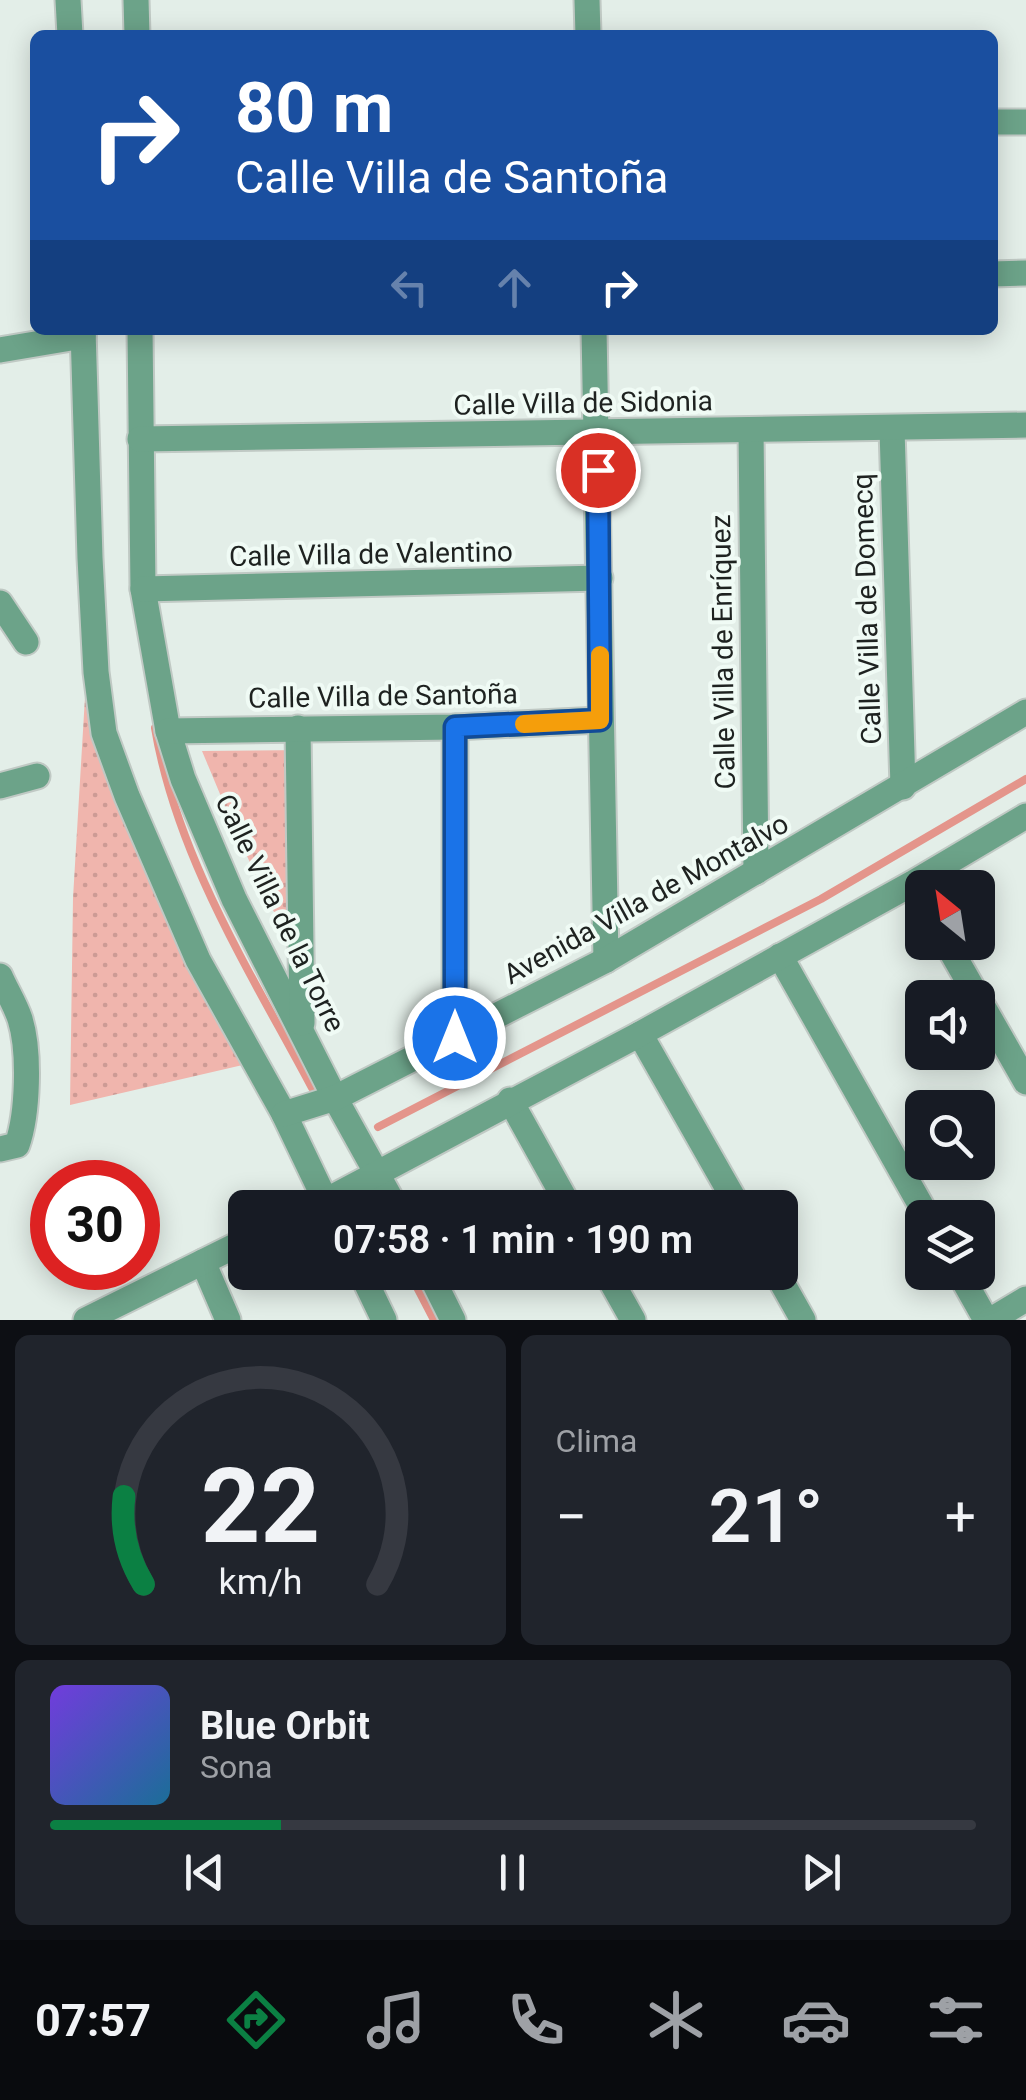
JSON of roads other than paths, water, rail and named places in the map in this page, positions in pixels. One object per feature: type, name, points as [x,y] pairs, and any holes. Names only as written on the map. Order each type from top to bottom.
[{"type":"street","points":[[68,0],[70,30]]},
{"type":"street","points":[[136,0],[137,30]]},
{"type":"street","points":[[587,0],[588,30]]},
{"type":"street","points":[[998,122],[1026,122]]},
{"type":"street","points":[[998,274],[1026,273]]},
{"type":"street","points":[[0,350],[73,335]]},
{"type":"street","points":[[83,335],[90,558],[96,672],[104,733],[198,960],[284,1114],[316,1190]]},
{"type":"street","name":"Calle Villa de la Torre","points":[[140,335],[143,589],[168,731],[182,779],[234,899],[335,1098],[387,1190]]},
{"type":"street","points":[[594,335],[606,960]]},
{"type":"street","name":"Calle Villa de Sidonia","points":[[140,440],[1026,425]]},
{"type":"street","name":"Calle Villa de Domecq","points":[[892,429],[903,787]]},
{"type":"street","name":"Calle Villa de Enríquez","points":[[751,430],[756,872]]},
{"type":"street","name":"Calle Villa de Valentino","points":[[143,589],[600,578]]},
{"type":"street","points":[[0,603],[26,642]]},
{"type":"street","name":"Avenida Villa de Montalvo","points":[[284,1114],[335,1098],[606,960],[1026,712]]},
{"type":"street","name":"Calle Villa de Santoña","points":[[168,731],[455,727],[600,720]]},
{"type":"street","points":[[455,727],[455,1038]]},
{"type":"street","points":[[298,728],[302,1028]]},
{"type":"street","points":[[0,786],[36,776]]},
{"type":"street","points":[[949,870],[1026,816]]},
{"type":"street","points":[[347,1190],[780,956],[905,898]]},
{"type":"street","points":[[780,956],[918,1200]]},
{"type":"street","points":[[956,960],[1026,1082]]},
{"type":"street","points":[[0,976],[20,1020],[26,1065],[23,1128],[8,1147]]},
{"type":"street","points":[[640,1034],[728,1190]]},
{"type":"street","points":[[510,1100],[560,1190]]},
{"type":"street","points":[[86,1320],[228,1250]]},
{"type":"street","points":[[203,1262],[228,1320]]},
{"type":"street","points":[[370,1290],[384,1320]]},
{"type":"street","points":[[438,1290],[453,1320]]},
{"type":"street","points":[[616,1290],[632,1320]]},
{"type":"street","points":[[786,1290],[803,1320]]},
{"type":"street","points":[[970,1290],[988,1320],[1026,1299]]},
{"type":"waterway","points":[[155,728],[180,823],[198,869],[312,1088]]},
{"type":"waterway","points":[[378,1127],[821,899],[1026,779]]},
{"type":"waterway","points":[[418,1290],[434,1320]]}]
